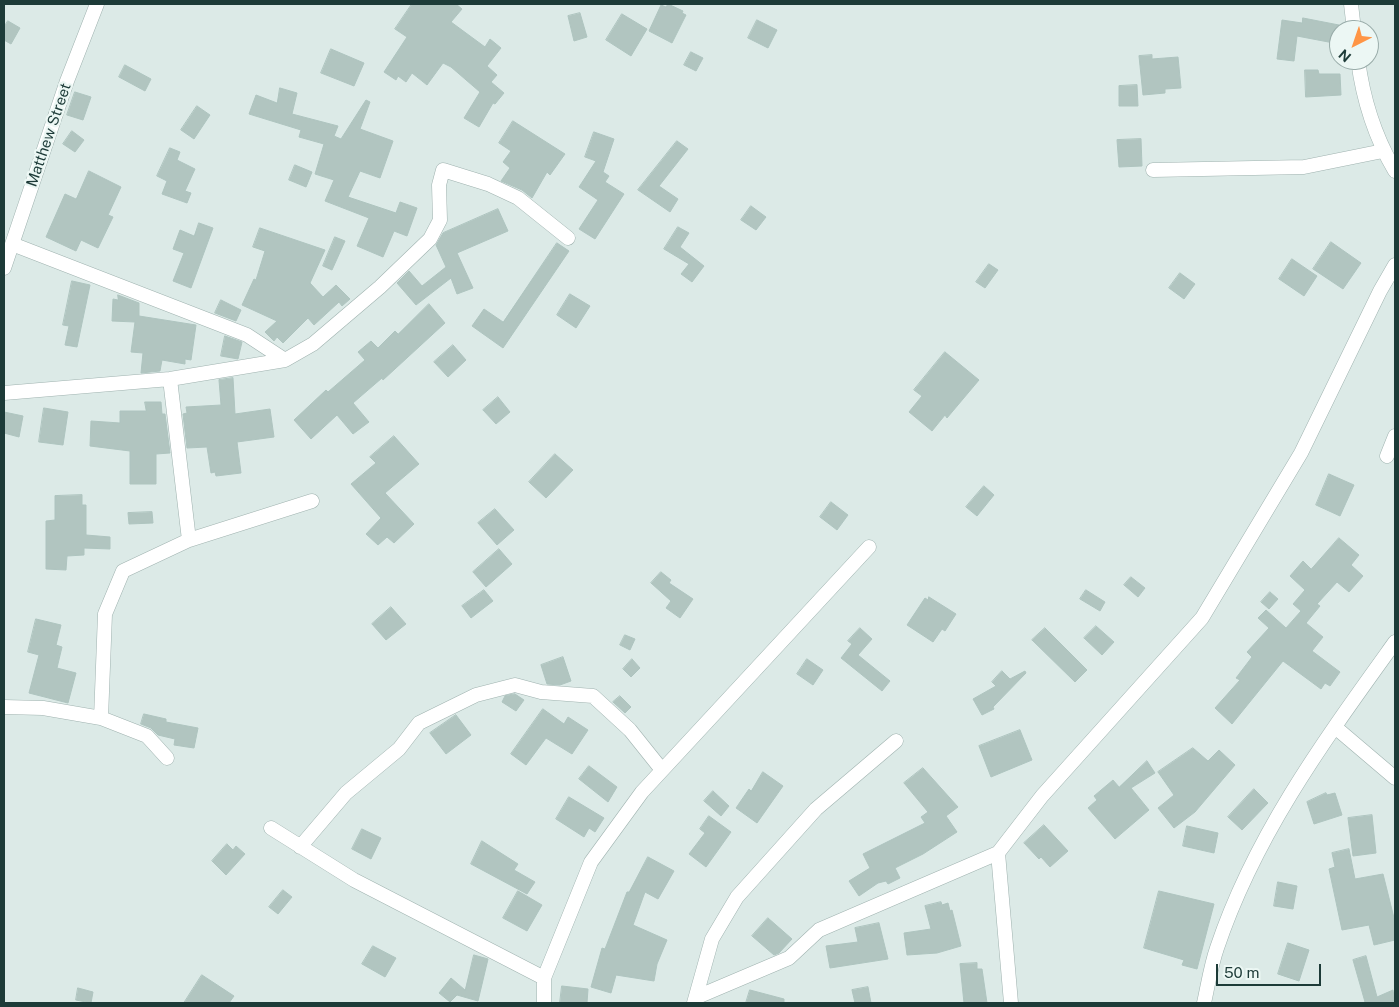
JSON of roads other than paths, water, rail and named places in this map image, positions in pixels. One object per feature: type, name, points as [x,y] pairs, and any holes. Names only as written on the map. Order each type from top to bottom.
[{"type":"street","name":"Matthew Street","points":[[4,268],[67,81],[97,4]]},
{"type":"street","points":[[1351,4],[1353,20]]},
{"type":"street","points":[[1360,70],[1368,111],[1383,151],[1395,171]]},
{"type":"street","points":[[1153,170],[1304,167],[1383,151]]},
{"type":"street","points":[[4,393],[170,379],[285,360],[313,344],[380,287],[430,239],[440,220],[439,185],[443,170],[488,184],[518,198],[568,238]]},
{"type":"street","points":[[12,244],[247,335],[285,360]]},
{"type":"street","points":[[696,1000],[789,958],[819,930],[998,853],[1042,796],[1202,618],[1301,453],[1380,290],[1395,265]]},
{"type":"street","points":[[170,379],[189,540]]},
{"type":"street","points":[[1387,456],[1395,436]]},
{"type":"street","points":[[100,718],[105,614],[123,571],[189,540],[312,500]]},
{"type":"street","points":[[544,1003],[544,978],[590,862],[642,792],[869,547]]},
{"type":"street","points":[[1204,1003],[1217,948],[1252,863],[1310,762],[1395,642]]},
{"type":"street","points":[[300,847],[346,792],[399,749],[420,723],[476,695],[515,685],[541,692],[593,696],[630,730],[662,770]]},
{"type":"street","points":[[4,707],[43,708],[100,718],[147,736],[167,758]]},
{"type":"street","points":[[1335,727],[1395,778]]},
{"type":"street","points":[[696,1000],[712,939],[737,897],[816,809],[896,741]]},
{"type":"street","points":[[271,828],[371,889],[544,978]]},
{"type":"street","points":[[998,853],[1011,1003]]}]
